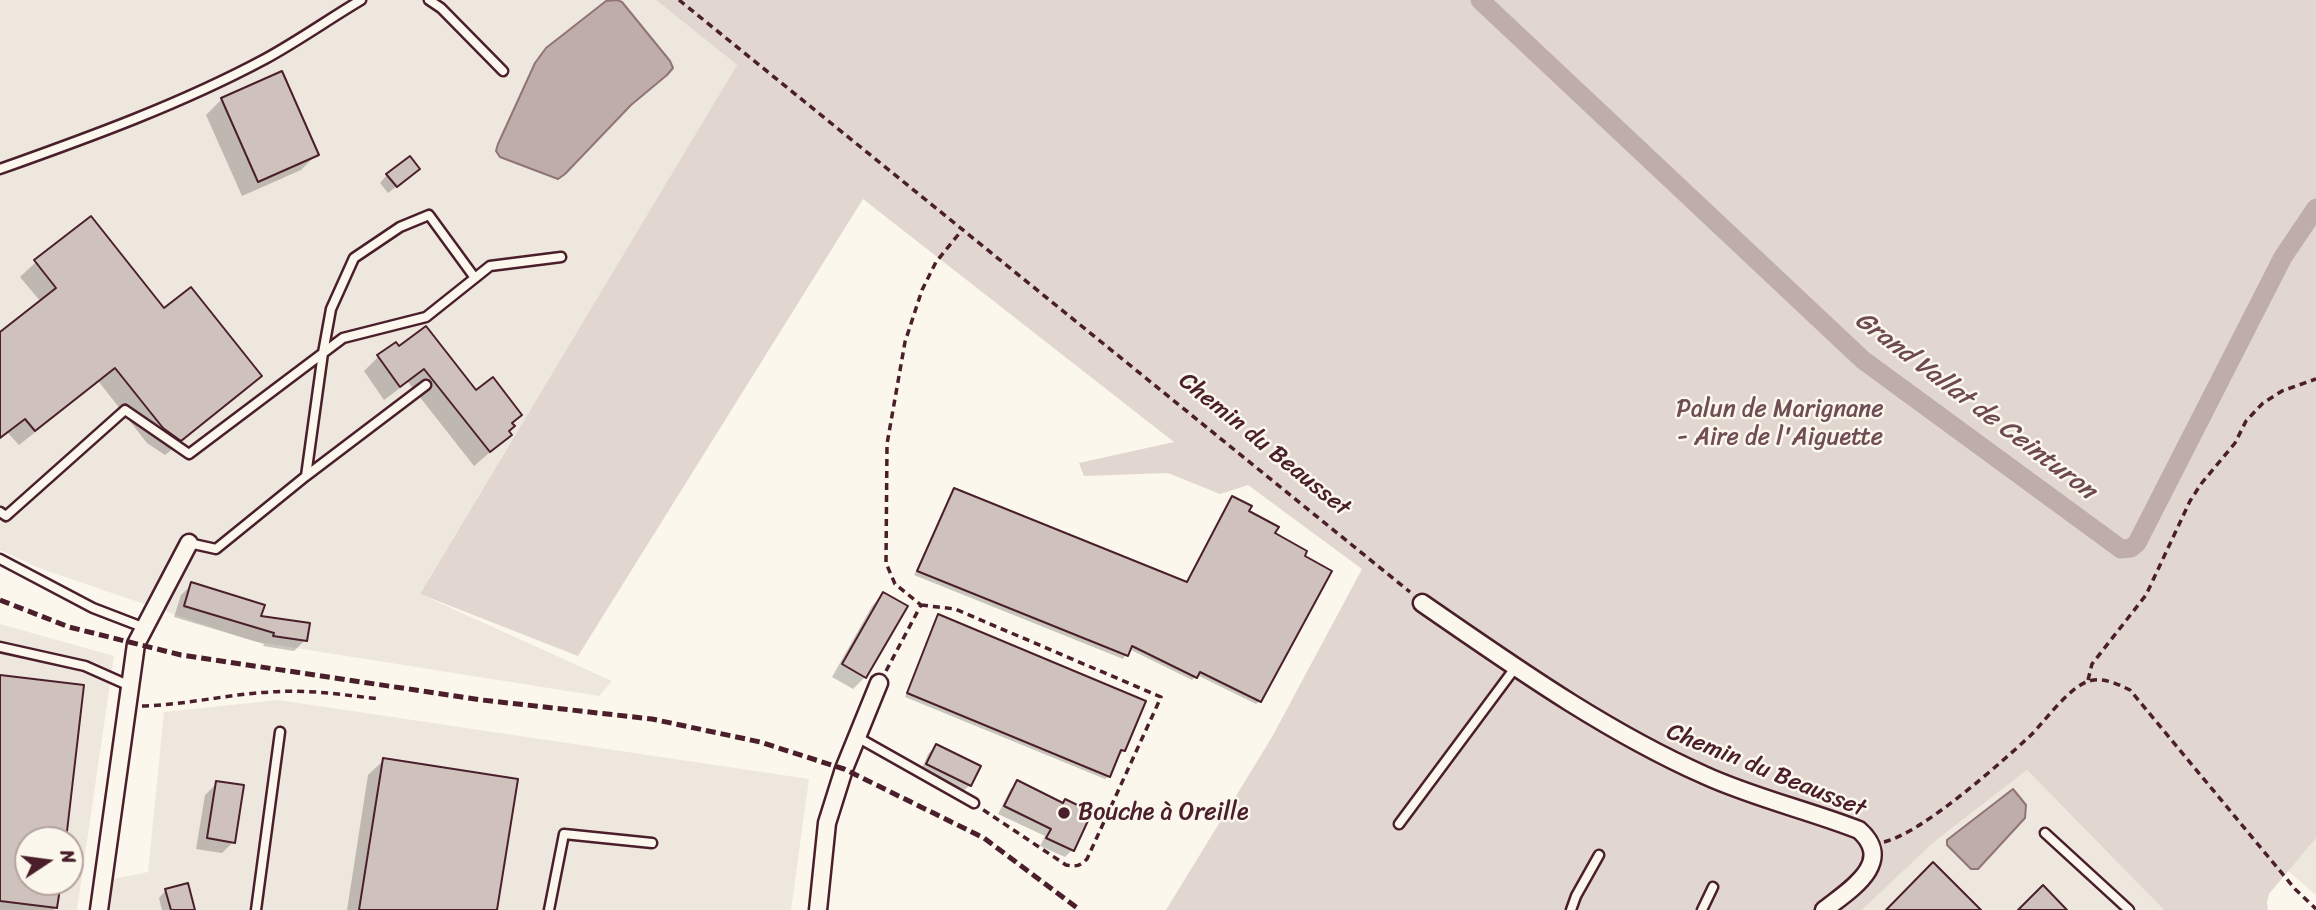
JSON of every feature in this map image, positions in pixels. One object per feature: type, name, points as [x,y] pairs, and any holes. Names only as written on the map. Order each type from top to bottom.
[{"type":"street","points":[[99,910],[136,644],[189,543]]},
{"type":"street","name":"Chemin du Beausset","points":[[1422,603],[1515,667],[1612,727],[1702,774],[1772,802],[1859,830],[1870,844]]},
{"type":"street","points":[[818,910],[827,822],[879,684]]},
{"type":"street","points":[[1824,910],[1868,872],[1872,862],[1870,844]]},
{"type":"lane","points":[[0,169],[90,137],[192,95],[267,58],[361,0]]},
{"type":"lane","points":[[429,0],[441,8],[503,71]]},
{"type":"lane","points":[[306,476],[331,309],[354,258],[400,227],[429,215],[475,278]]},
{"type":"lane","points":[[0,512],[6,516],[125,410],[189,454],[343,338],[426,317],[490,266],[561,257]]},
{"type":"lane","points":[[189,543],[216,549],[306,476],[426,385]]},
{"type":"lane","points":[[0,559],[93,608],[145,628]]},
{"type":"lane","points":[[0,647],[85,666],[130,686]]},
{"type":"lane","points":[[1399,824],[1515,667]]},
{"type":"lane","points":[[256,910],[280,732]]},
{"type":"lane","points":[[857,737],[974,803]]},
{"type":"lane","points":[[2045,833],[2129,910]]},
{"type":"lane","points":[[549,910],[565,834],[652,843]]},
{"type":"lane","points":[[1571,910],[1599,855]]},
{"type":"lane","points":[[1702,910],[1713,887]]},
{"type":"path","name":"Chemin du Beausset","points":[[679,0],[1422,603]]},
{"type":"path","points":[[962,230],[936,262],[922,290],[905,342],[887,444],[886,564],[895,584],[921,605],[955,608],[1161,697],[1087,859],[1081,865],[1066,865],[974,803]]},
{"type":"path","points":[[2088,681],[2092,664],[2146,595],[2190,501],[2235,443],[2246,421],[2263,402],[2282,391],[2316,379]]},
{"type":"path","points":[[879,684],[921,605]]},
{"type":"path","points":[[1870,844],[1903,834],[1960,795],[2031,735],[2077,687],[2088,681],[2102,679],[2130,690],[2295,889],[2316,909]]},
{"type":"path","points":[[128,705],[181,704],[302,690],[380,699]]},
{"type":"shaded area","points":[[0,0],[656,0],[737,65],[420,594],[612,681],[599,696],[252,641],[39,568],[0,550]]},
{"type":"shaded area","points":[[606,1],[622,2],[673,68],[631,105],[558,179],[500,157],[496,151],[498,144],[535,63],[546,48]]},
{"type":"shaded area","points":[[0,624],[114,656],[84,862],[84,826],[14,826],[14,896],[79,896],[77,910],[0,910]]},
{"type":"shaded area","points":[[278,700],[809,779],[791,910],[110,910],[113,879],[148,872],[164,712]]},
{"type":"shaded area","points":[[2027,770],[2164,910],[1862,910],[1934,842]]},
{"type":"shaded area","points":[[2013,789],[2026,805],[2025,818],[1978,869],[1971,869],[1947,845],[1947,840]]},
{"type":"shaded area","points":[[2316,838],[2316,895],[2287,870]]},
{"type":"green space","name":"Palun de Marignane - Aire de l'Aiguette","points":[[656,0],[2316,0],[2316,838],[2269,894],[2268,910],[2164,910],[2027,770],[1934,842],[1862,910],[1166,910],[1272,737],[1362,569],[1248,485],[1220,494],[1168,473],[1084,476],[1079,463],[1174,442],[863,199],[578,656],[420,594],[737,65]]},
{"type":"building","points":[[282,71],[319,155],[258,182],[221,98]]},
{"type":"building","points":[[410,156],[420,169],[397,187],[386,174]]},
{"type":"building","points":[[91,216],[164,308],[191,287],[262,376],[181,441],[163,428],[115,368],[35,431],[25,419],[0,438],[0,332],[56,288],[34,260]]},
{"type":"building","points":[[426,326],[476,390],[493,377],[522,415],[512,423],[515,426],[509,431],[512,435],[490,452],[424,369],[400,387],[377,355],[396,342],[399,346]]},
{"type":"building","points":[[954,488],[1187,582],[1232,496],[1252,506],[1249,511],[1279,527],[1275,533],[1307,551],[1305,556],[1332,571],[1261,702],[1200,672],[1197,678],[1132,646],[1128,656],[917,571]]},
{"type":"building","points":[[191,582],[265,605],[261,616],[310,623],[307,641],[273,636],[274,633],[184,606]]},
{"type":"building","points":[[883,592],[908,606],[866,678],[842,664]]},
{"type":"building","points":[[938,614],[1146,701],[1125,751],[1121,750],[1110,777],[907,693]]},
{"type":"building","points":[[0,675],[84,685],[68,826],[14,826],[14,896],[59,896],[57,908],[0,901]]},
{"type":"building","points":[[936,744],[981,766],[971,786],[926,764]]},
{"type":"building","points":[[383,758],[518,779],[497,910],[359,910]]},
{"type":"building","points":[[1017,780],[1063,803],[1065,799],[1092,812],[1074,851],[1046,838],[1051,829],[1004,806]]},
{"type":"building","points":[[216,781],[244,785],[235,843],[207,838]]},
{"type":"building","points":[[1933,862],[1981,910],[1886,910]]},
{"type":"building","points":[[188,883],[195,910],[171,910],[165,889]]},
{"type":"building","points":[[2043,885],[2067,910],[2018,910]]},
{"type":"waterway","name":"Grand Vallat de Ceinturon","points":[[1480,0],[1863,360],[2121,549],[2131,548],[2137,543],[2283,257],[2316,208]]},
{"type":"railway","points":[[0,600],[69,627],[181,655],[482,700],[652,719],[760,742],[844,769],[984,838],[1080,910]]},
{"type":"place","name":"Bouche à Oreille","points":[[1064,813]]}]
